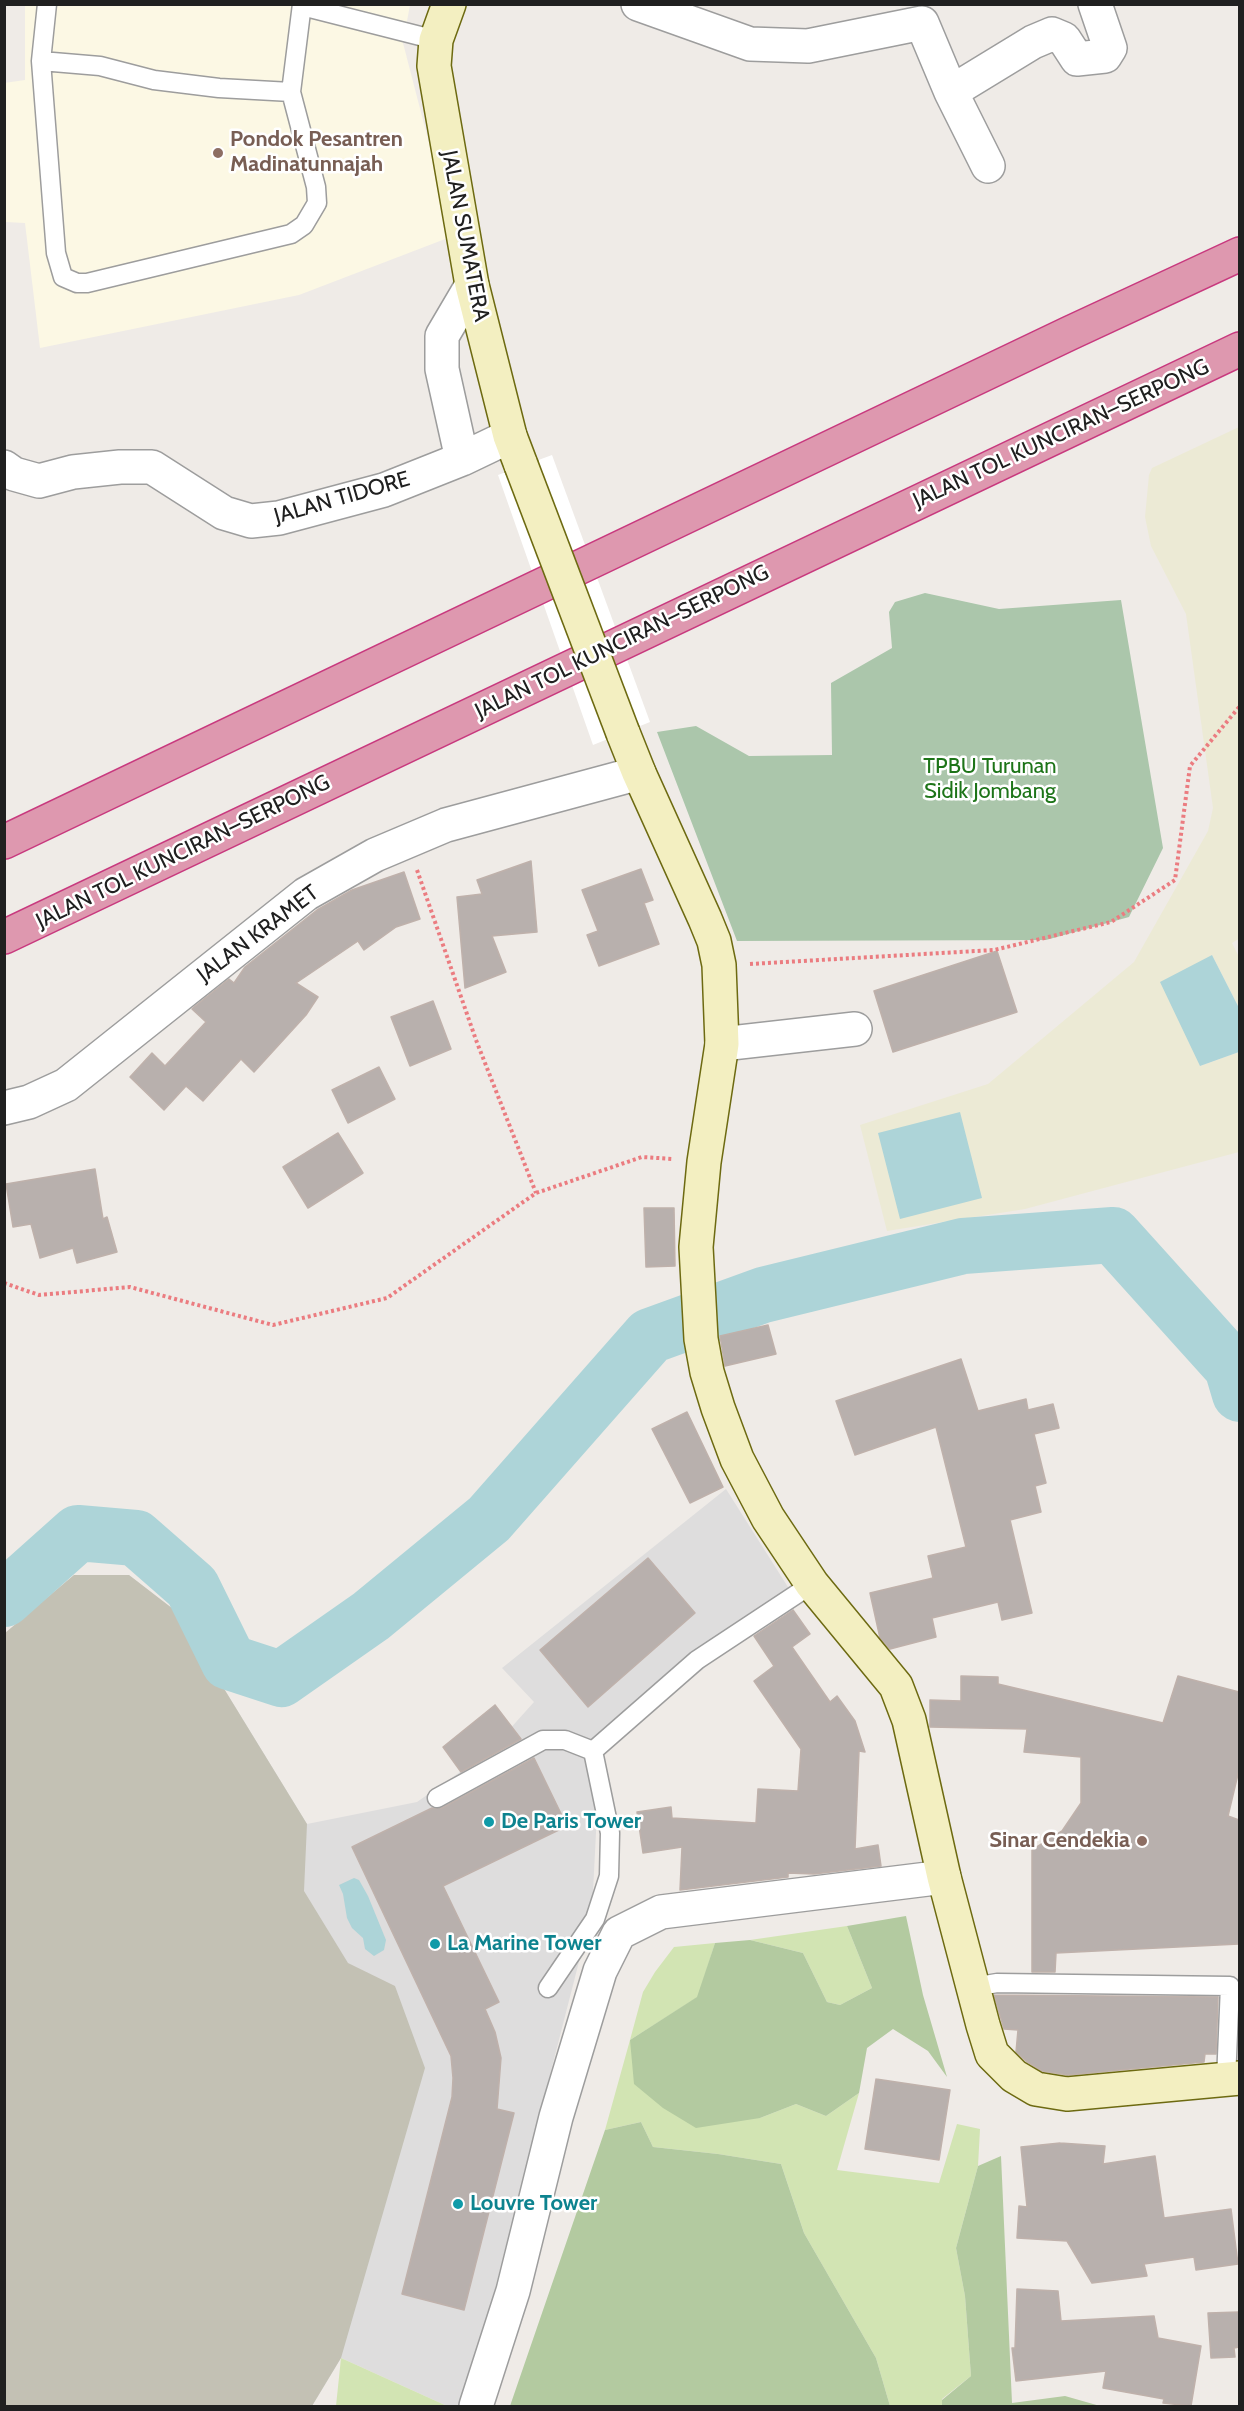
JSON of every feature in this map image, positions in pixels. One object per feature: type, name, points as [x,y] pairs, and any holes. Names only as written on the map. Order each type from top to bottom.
[{"type":"highway","points":[[4,842],[1239,254]]},
{"type":"highway","name":"JALAN TOL KUNCIRAN–SERPONG","points":[[4,937],[1239,349]]},
{"type":"street","name":"JALAN SUMATERA","points":[[449,4],[436,40],[434,66],[472,285],[515,451],[639,773],[714,941],[719,965],[722,1044],[704,1162],[696,1247],[701,1339],[718,1407],[737,1459],[768,1518],[813,1584],[896,1686],[909,1720],[944,1877],[992,2054],[1014,2076],[1036,2089],[1067,2094],[1232,2079]]},
{"type":"street","points":[[638,4],[750,44],[808,46],[922,23],[951,92],[988,166]]},
{"type":"street","points":[[951,92],[1033,42],[1052,34],[1064,39],[1077,59],[1105,56],[1110,48],[1095,4]]},
{"type":"street","points":[[462,459],[442,369],[442,336],[472,285]]},
{"type":"street","name":"JALAN TIDORE","points":[[4,467],[14,474],[39,481],[73,472],[120,467],[152,467],[224,513],[251,521],[279,518],[384,490],[462,459],[515,451]]},
{"type":"street","name":"JALAN KRAMET","points":[[4,1108],[29,1102],[66,1085],[306,894],[375,855],[446,825],[639,773]]},
{"type":"street","points":[[722,1044],[855,1029]]},
{"type":"street","points":[[476,2406],[513,2291],[566,2083],[600,1971],[619,1934],[661,1912],[944,1877]]},
{"type":"lane","points":[[47,4],[41,61],[56,253],[63,277],[77,283],[87,283],[291,234],[304,225],[317,202],[316,187],[291,92],[302,5],[436,40]]},
{"type":"lane","points":[[41,61],[100,66],[154,80],[219,88],[291,92]]},
{"type":"lane","points":[[593,1751],[697,1660],[813,1584]]},
{"type":"lane","points":[[437,1798],[543,1740],[565,1740],[593,1751]]},
{"type":"lane","points":[[548,1988],[594,1919],[609,1876],[610,1833],[593,1751]]},
{"type":"lane","points":[[973,1987],[998,1983],[1230,1986],[1232,2079]]},
{"type":"path","points":[[719,965],[994,950],[1111,922],[1175,880],[1190,766],[1239,706]]},
{"type":"path","points":[[408,841],[476,1040],[536,1193]]},
{"type":"path","points":[[4,1283],[39,1295],[130,1287],[273,1325],[387,1298],[536,1193],[642,1157],[704,1162]]},
{"type":"shaded area","name":"Pondok Pesantren Madinatunnajah","points":[[25,5],[410,5],[403,43],[453,236],[299,295],[40,348],[25,223],[5,222],[4,83],[25,80]]},
{"type":"shaded area","points":[[1239,427],[1240,938],[1232,943],[1239,957],[1239,1008],[1212,955],[1200,1066],[1239,1052],[1239,1152],[1025,1209],[887,1231],[860,1125],[988,1084],[1134,962],[1208,831],[1213,808],[1186,614],[1151,546],[1145,517],[1149,475],[1152,468]]},
{"type":"shaded area","points":[[726,1489],[793,1595],[600,1754],[592,1911],[465,2406],[447,2406],[341,2358],[312,2406],[5,2406],[4,1634],[74,1575],[129,1575],[177,1612],[307,1824],[417,1802],[490,1751],[534,1702],[502,1668]]},
{"type":"shaded area","points":[[74,1575],[129,1575],[177,1612],[307,1824],[304,1891],[348,1963],[395,1986],[425,2068],[341,2358],[312,2406],[5,2406],[5,1633]]},
{"type":"green space","name":"TPBU Turunan Sidik Jombang","points":[[925,593],[999,609],[1121,600],[1163,848],[1129,917],[1046,940],[737,941],[657,732],[696,726],[749,756],[832,755],[831,683],[892,648],[889,612],[895,602]]},
{"type":"green space","points":[[906,1916],[923,1995],[947,2077],[928,2051],[893,2029],[867,2048],[859,2093],[826,2116],[796,2104],[760,2118],[696,2128],[663,2108],[634,2084],[630,2040],[697,1997],[715,1943],[750,1940],[803,1953],[827,2002],[840,2005],[872,1988],[847,1926]]},
{"type":"green space","points":[[847,1926],[872,1988],[840,2005],[827,2002],[803,1953],[750,1940]]},
{"type":"green space","points":[[715,1943],[698,1997],[630,2040],[643,1992],[674,1947]]},
{"type":"green space","points":[[630,2040],[760,2118],[796,2104],[826,2116],[859,2093],[837,2170],[939,2183],[957,2124],[980,2129],[978,2166],[956,2248],[965,2296],[971,2376],[942,2399],[942,2406],[890,2406],[876,2358],[804,2233],[781,2164],[653,2147],[641,2122],[605,2130]]},
{"type":"green space","points":[[641,2122],[653,2147],[781,2164],[804,2233],[876,2358],[890,2406],[510,2406],[605,2130]]},
{"type":"green space","points":[[1001,2156],[1012,2403],[1065,2396],[1100,2406],[942,2406],[942,2400],[971,2376],[965,2296],[956,2248],[978,2166]]},
{"type":"green space","points":[[341,2358],[447,2406],[336,2406]]},
{"type":"water","points":[[1212,955],[1239,1008],[1239,1052],[1200,1066],[1160,982]]},
{"type":"water","points":[[960,1112],[982,1198],[900,1219],[878,1133]]},
{"type":"water","points":[[354,1878],[359,1880],[368,1896],[386,1940],[384,1950],[374,1956],[365,1949],[363,1938],[352,1928],[347,1918],[339,1885]]},
{"type":"pier","points":[[552,455],[650,722],[593,745],[498,475]]},
{"type":"building","points":[[531,861],[537,932],[492,936],[506,972],[465,988],[457,897],[482,894],[477,880]]},
{"type":"building","points":[[641,869],[653,900],[644,903],[659,944],[599,966],[587,935],[598,931],[582,890]]},
{"type":"building","points":[[404,872],[420,919],[396,927],[364,950],[358,941],[296,983],[318,997],[306,1015],[254,1072],[241,1059],[203,1101],[186,1086],[164,1110],[130,1077],[152,1053],[165,1066],[206,1022],[192,1009],[229,979],[234,983],[245,967],[317,910],[352,890]]},
{"type":"building","points":[[997,951],[1017,1012],[893,1052],[874,991]]},
{"type":"building","points":[[433,1001],[451,1049],[410,1066],[391,1017]]},
{"type":"building","points":[[379,1067],[395,1099],[348,1123],[332,1090]]},
{"type":"building","points":[[338,1133],[363,1173],[308,1208],[283,1167]]},
{"type":"building","points":[[95,1169],[103,1219],[107,1217],[117,1252],[77,1263],[73,1248],[40,1258],[31,1224],[13,1227],[6,1184]]},
{"type":"building","points":[[644,1208],[674,1208],[675,1266],[646,1267]]},
{"type":"building","points":[[768,1325],[776,1354],[725,1366],[720,1336]]},
{"type":"building","points":[[961,1359],[978,1411],[1026,1399],[1028,1410],[1053,1404],[1059,1428],[1034,1434],[1046,1483],[1035,1486],[1041,1512],[1010,1520],[1032,1613],[1002,1620],[998,1602],[932,1618],[936,1637],[890,1649],[880,1638],[870,1593],[933,1578],[928,1556],[966,1547],[936,1427],[855,1455],[836,1401]]},
{"type":"building","points":[[687,1412],[723,1487],[690,1503],[652,1429]]},
{"type":"building","points":[[648,1558],[695,1613],[588,1707],[540,1650]]},
{"type":"building","points":[[793,1610],[810,1634],[792,1647],[830,1702],[837,1696],[855,1721],[865,1752],[859,1751],[855,1849],[878,1845],[881,1866],[814,1874],[788,1873],[788,1877],[680,1890],[682,1847],[643,1853],[637,1812],[671,1807],[672,1818],[756,1823],[758,1789],[798,1791],[801,1749],[754,1681],[774,1666],[754,1636]]},
{"type":"building","name":"Sinar Cendekia","points":[[961,1676],[998,1677],[998,1684],[1163,1723],[1178,1676],[1239,1692],[1239,1770],[1228,1816],[1239,1820],[1239,1944],[1056,1953],[1055,1972],[1032,1972],[1032,1850],[1062,1831],[1081,1803],[1081,1757],[1024,1752],[1027,1729],[930,1727],[930,1700],[961,1701]]},
{"type":"building","points":[[495,1705],[521,1739],[461,1772],[443,1747]]},
{"type":"building","points":[[534,1758],[567,1826],[443,1886],[499,2002],[485,2009],[495,2032],[501,2058],[497,2109],[514,2113],[464,2310],[402,2294],[452,2097],[451,2056],[352,1847],[432,1808],[442,1808]]},
{"type":"building","points":[[994,1995],[1218,1997],[1216,2054],[1205,2054],[1204,2062],[1068,2075],[1042,2071],[1016,2052],[1018,2030],[1004,2029]]},
{"type":"building","points":[[876,2079],[950,2090],[939,2160],[865,2149]]},
{"type":"building","points":[[1060,2143],[1105,2146],[1103,2164],[1155,2156],[1164,2218],[1231,2209],[1238,2264],[1196,2270],[1194,2257],[1144,2264],[1147,2276],[1092,2283],[1067,2241],[1017,2238],[1019,2206],[1027,2207],[1021,2147]]},
{"type":"building","points":[[1017,2289],[1058,2291],[1061,2321],[1154,2316],[1158,2338],[1201,2346],[1191,2406],[1163,2403],[1164,2399],[1103,2388],[1106,2371],[1016,2381],[1012,2348],[1015,2348]]},
{"type":"building","points":[[1239,2312],[1239,2347],[1234,2348],[1235,2357],[1211,2358],[1208,2313]]},
{"type":"waterway","points":[[4,1599],[78,1533],[136,1538],[192,1587],[229,1662],[281,1679],[371,1616],[489,1519],[650,1336],[763,1295],[963,1246],[1113,1235],[1232,1367],[1240,1394]]},
{"type":"place","name":"Pondok Pesantren Madinatunnajah","points":[[218,153]]},
{"type":"place","name":"De Paris Tower","points":[[489,1822]]},
{"type":"place","name":"Sinar Cendekia","points":[[1142,1841]]},
{"type":"place","name":"La Marine Tower","points":[[435,1944]]},
{"type":"place","name":"Louvre Tower","points":[[458,2204]]}]
